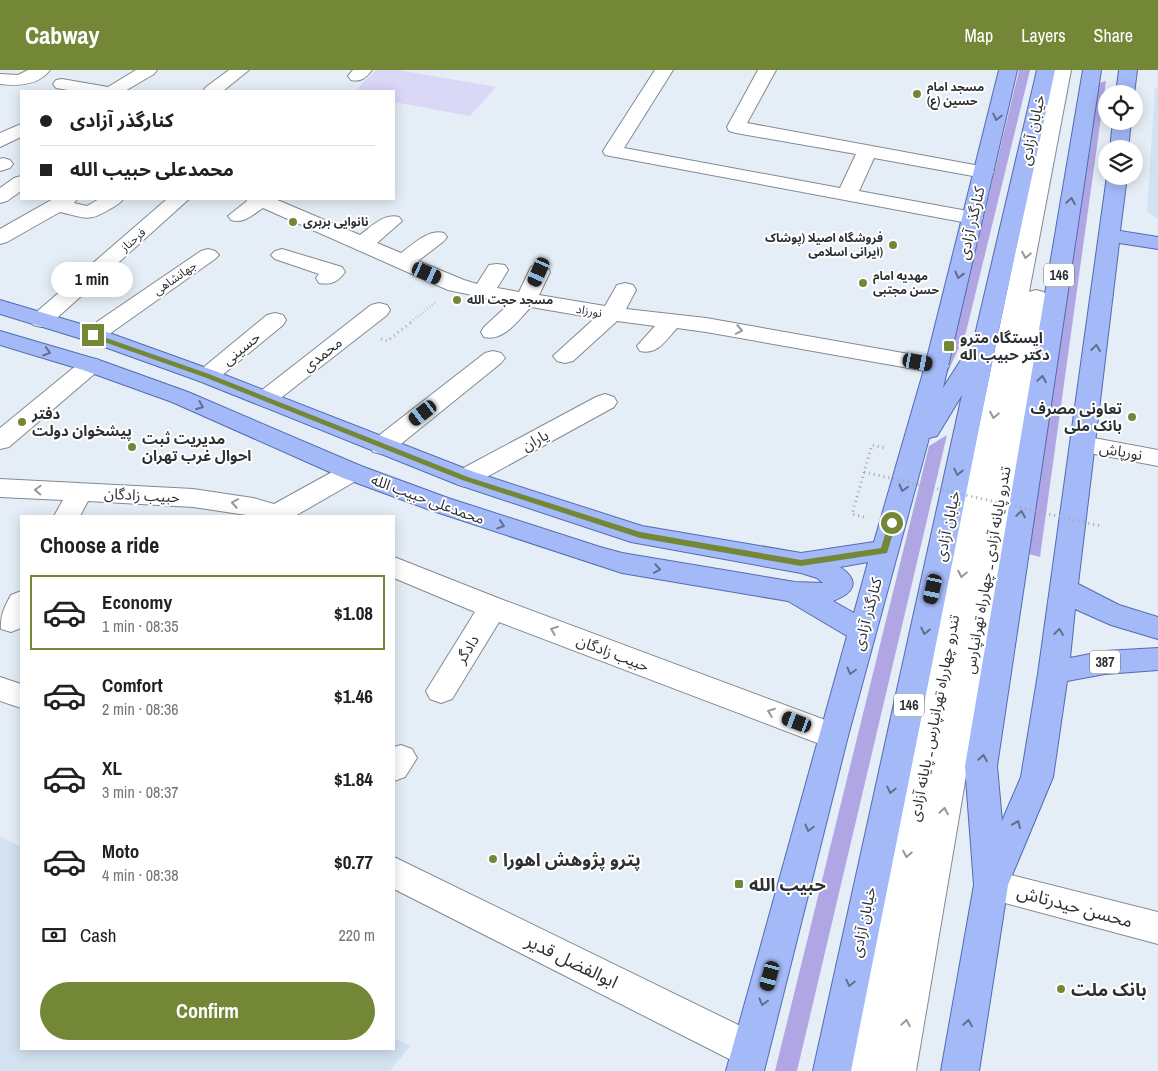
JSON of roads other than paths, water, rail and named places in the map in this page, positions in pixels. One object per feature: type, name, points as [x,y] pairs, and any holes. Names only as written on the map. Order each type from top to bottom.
[{"type":"main road","name":"کنارگذر آزادی","points":[[747,1060],[833,736],[937,366],[1008,70]]},
{"type":"main road","name":"خیابان آزادی","points":[[832,1071],[986,338],[1046,70]]},
{"type":"main road","name":"146","points":[[960,1071],[991,885],[981,766],[1092,70]]},
{"type":"main road","points":[[1126,85],[1128,70]]},
{"type":"main road","points":[[991,885],[1037,776],[1054,674],[1116,185]]},
{"type":"main road","points":[[1110,236],[1158,243]]},
{"type":"main road","points":[[0,307],[93,335],[207,376],[465,478],[640,535],[801,563],[826,571],[839,580],[838,588],[825,593],[795,592]]},
{"type":"main road","name":"محمدعلی حبیب الله","points":[[0,338],[91,366],[180,398],[352,472],[439,504],[622,563],[795,592],[862,631]]},
{"type":"main road","points":[[913,454],[986,338]]},
{"type":"main road","points":[[439,504],[465,478]]},
{"type":"main road","points":[[801,563],[884,550]]},
{"type":"main road","points":[[1064,588],[1089,605],[1156,627]]},
{"type":"main road","points":[[1156,627],[1138,634],[1136,639],[1140,649],[1158,658]]},
{"type":"main road","name":"387","points":[[1054,674],[1075,667],[1097,663],[1158,658]]},
{"type":"street","points":[[0,84],[0,79],[21,81],[41,70]]},
{"type":"street","points":[[115,90],[148,70]]},
{"type":"street","points":[[213,90],[240,70]]},
{"type":"street","points":[[664,70],[612,151],[973,218]]},
{"type":"street","points":[[767,70],[736,127],[984,172]]},
{"type":"street","name":"تندرو چهارراه تهرانپارس ـ پایانه آزادی","points":[[864,1071],[1062,70]]},
{"type":"street","name":"تندرو پایانه آزادی ـ چهارراه تهرانپارس","points":[[897,1071],[1077,70]]},
{"type":"street","points":[[62,84],[98,90]]},
{"type":"street","points":[[0,141],[17,124]]},
{"type":"street","points":[[847,195],[867,151]]},
{"type":"street","points":[[0,197],[20,183]]},
{"type":"street","points":[[0,238],[62,202],[90,213],[119,200]]},
{"type":"street","name":"فرحناز","points":[[41,320],[178,200]]},
{"type":"street","points":[[238,216],[257,200]]},
{"type":"street","name":"نورزاد","points":[[260,200],[456,285],[483,292],[612,314],[651,310],[673,320],[937,366]]},
{"type":"street","points":[[282,255],[322,272],[358,242],[392,222]]},
{"type":"street","points":[[403,262],[437,237]]},
{"type":"street","name":"جهانشاهی","points":[[93,335],[208,255]]},
{"type":"street","points":[[483,292],[497,270]]},
{"type":"street","points":[[492,332],[526,300],[539,272]]},
{"type":"street","points":[[566,356],[612,314],[625,290]]},
{"type":"street","points":[[706,325],[718,303]]},
{"type":"street","name":"محمدی","points":[[265,399],[379,310]]},
{"type":"street","name":"حسینی","points":[[207,376],[275,320]]},
{"type":"street","points":[[648,346],[673,320]]},
{"type":"street","points":[[382,446],[493,358]]},
{"type":"street","points":[[0,441],[91,366]]},
{"type":"street","name":"یاران","points":[[465,478],[605,402]]},
{"type":"street","name":"نورپاش","points":[[1083,444],[1158,458]]},
{"type":"street","points":[[280,515],[352,472]]},
{"type":"street","name":"حبیب زادگان","points":[[0,488],[80,492],[150,506],[229,502],[280,515]]},
{"type":"street","points":[[67,515],[80,492]]},
{"type":"street","name":"حبیب زادگان","points":[[395,567],[493,608],[833,736]]},
{"type":"street","name":"دادگر","points":[[441,691],[493,608]]},
{"type":"street","points":[[0,689],[20,696]]},
{"type":"street","name":"ابوالفضل قدیر","points":[[395,873],[747,1060]]},
{"type":"street","name":"محسن حیدرتاش","points":[[991,885],[1158,928]]},
{"type":"place","name":"مسجد امام حسين (ع)","points":[[917,94]]},
{"type":"place","name":"نانوایی بربری","points":[[293,222]]},
{"type":"place","name":"فروشگاه اصیلا (پوشاک ایرانی اسلامی)","points":[[893,245]]},
{"type":"place","name":"مهدیه امام حسن مجتبی","points":[[863,283]]},
{"type":"place","name":"مسجد حجت الله","points":[[457,300]]},
{"type":"place","name":"ایستگاه مترو دکتر حبیب اله","points":[[949,346]]},
{"type":"place","name":"تعاونی مصرف بانک ملی","points":[[1132,417]]},
{"type":"place","name":"دفتر پیشخوان دولت","points":[[22,422]]},
{"type":"place","name":"مدیریت ثبت احوال غرب تهران","points":[[132,447]]},
{"type":"place","name":"پترو پژوهش اهورا","points":[[493,859]]},
{"type":"place","name":"حبیب الله","points":[[739,884]]},
{"type":"place","name":"بانک ملت","points":[[1061,989]]}]
